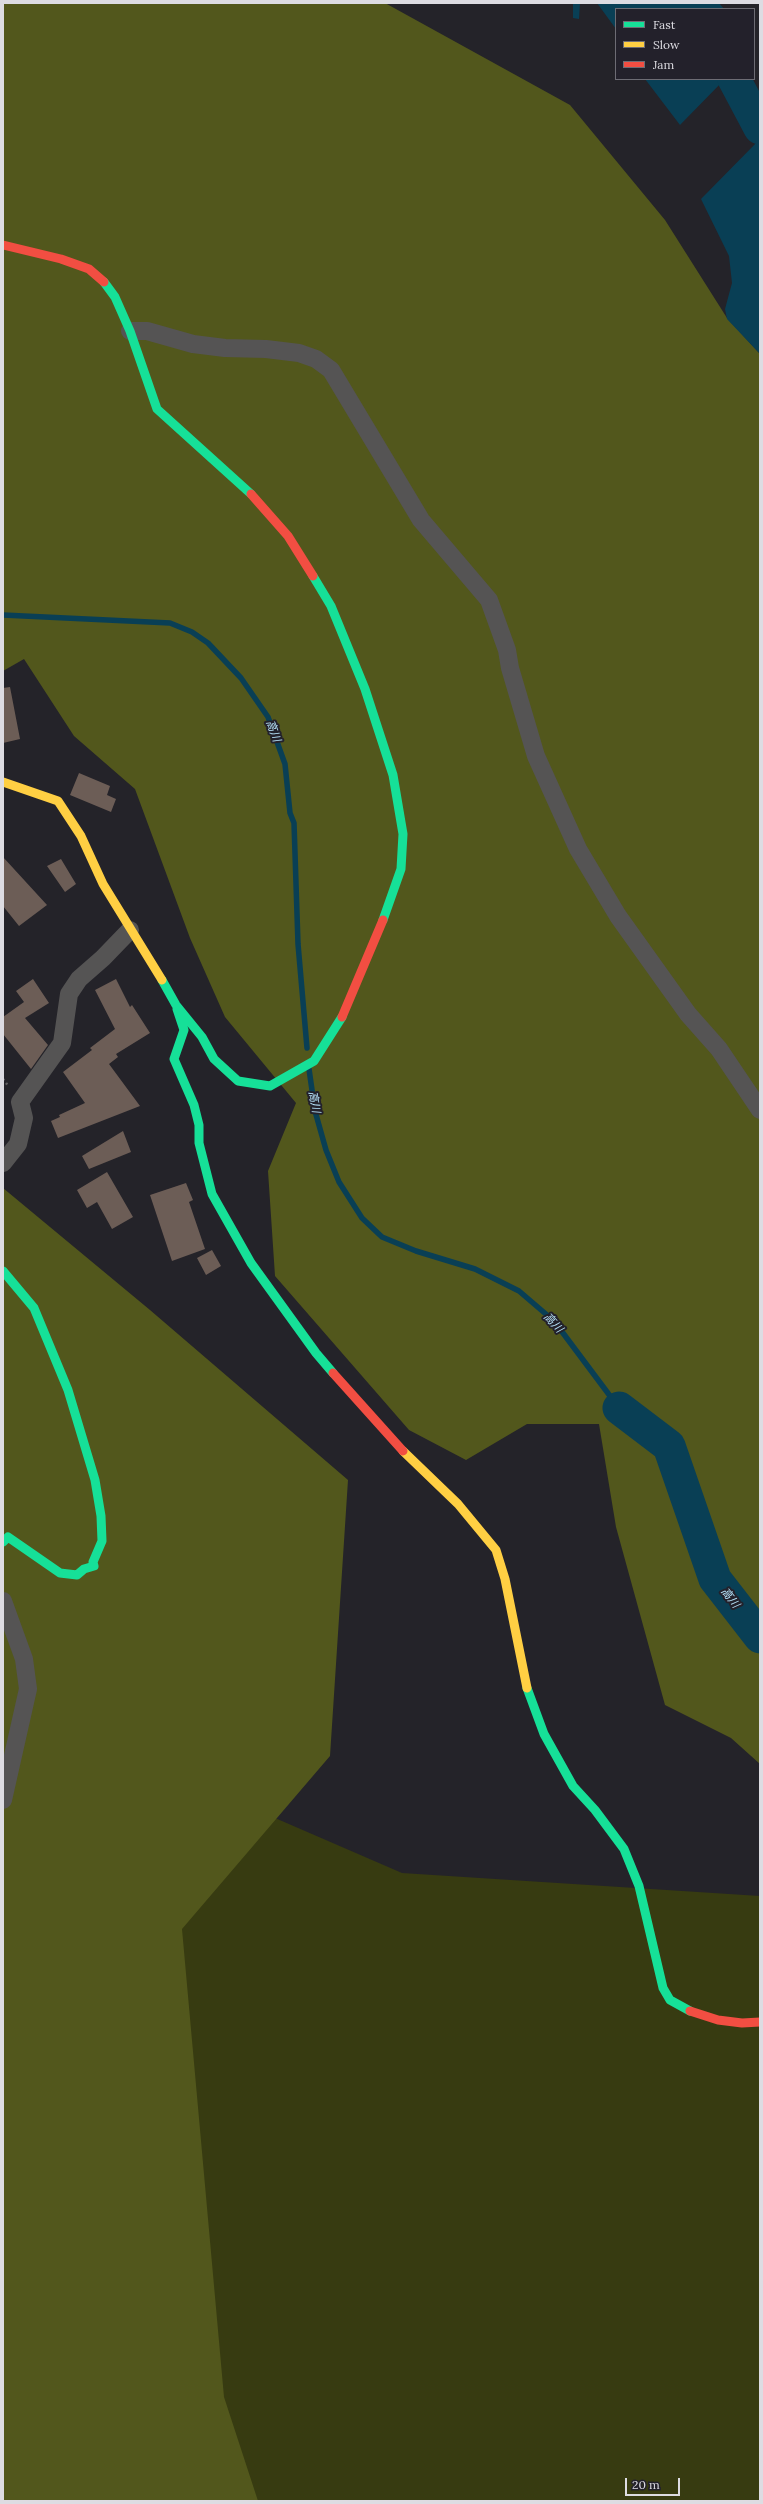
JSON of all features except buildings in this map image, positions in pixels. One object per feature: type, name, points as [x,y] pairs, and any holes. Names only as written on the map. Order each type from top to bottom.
[{"type":"street","points":[[3,245],[60,259],[89,269],[106,284],[115,297],[130,331],[158,409],[255,497],[288,536],[331,606],[365,689],[393,775],[403,834],[401,869],[377,938],[364,961],[339,1023],[326,1039],[314,1061],[270,1086],[238,1081],[214,1059],[202,1037],[176,1005],[148,955],[130,930],[103,884],[81,836],[58,801],[3,782]]},
{"type":"street","points":[[130,331],[147,331],[192,344],[224,348],[266,349],[299,353],[316,359],[331,370],[421,520],[489,600],[507,650],[510,668],[536,756],[578,849],[583,855],[618,916],[688,1014],[719,1049],[760,1110]]},
{"type":"street","points":[[3,1163],[18,1144],[24,1118],[20,1102],[62,1043],[69,994],[78,979],[103,958],[130,930]]},
{"type":"street","points":[[176,1005],[184,1030],[174,1059],[194,1105],[199,1126],[199,1144],[212,1194],[251,1263],[316,1353],[387,1436],[458,1504],[496,1550],[505,1580],[519,1656],[530,1698],[544,1734],[573,1786],[596,1810],[624,1849],[639,1886],[662,1988],[670,2000],[681,2008],[718,2020],[742,2023],[760,2022]]},
{"type":"street","points":[[3,1271],[34,1308],[68,1390],[95,1480],[95,1490],[101,1516],[102,1541],[93,1562],[94,1566],[84,1569],[77,1575],[60,1573],[8,1537],[3,1542]]},
{"type":"street","points":[[3,1601],[24,1659],[28,1689],[3,1800]]},
{"type":"green space","points":[[3,3],[385,3],[570,105],[665,220],[727,318],[760,354],[760,1764],[731,1738],[665,1705],[616,1527],[599,1424],[527,1424],[466,1460],[409,1430],[275,1276],[268,1171],[296,1103],[225,1017],[190,938],[135,789],[74,736],[24,659],[3,671]]},
{"type":"green space","points":[[3,1188],[150,1310],[348,1480],[330,1756],[182,1929],[224,2397],[258,2501],[3,2501]]},
{"type":"green space","points":[[185,1779],[402,1873],[760,1896],[760,2501],[193,2501],[140,1901]]},
{"type":"water","points":[[573,3],[580,3],[579,19],[573,18]]},
{"type":"water","points":[[597,3],[719,3],[723,8],[615,8],[615,28]]},
{"type":"water","points":[[646,80],[724,80],[680,125]]},
{"type":"water","points":[[760,139],[760,354],[727,319],[725,309],[732,283],[729,256],[701,199]]},
{"type":"waterway","points":[[735,80],[760,128]]},
{"type":"waterway","name":"高川","points":[[3,615],[170,623],[192,632],[208,643],[241,678],[268,717],[285,764],[290,813],[294,823],[298,944],[307,1048]]},
{"type":"waterway","name":"高川","points":[[309,1069],[315,1111],[326,1150],[339,1182],[362,1218],[382,1237],[416,1251],[475,1269],[519,1291],[554,1321],[619,1408]]},
{"type":"waterway","name":"高川","points":[[619,1408],[669,1446],[715,1579],[760,1637]]},
{"type":"traffic: fast","points":[[104,282],[115,297],[130,331],[157,409],[251,494]]},
{"type":"traffic: fast","points":[[313,576],[331,606],[365,689],[393,775],[403,834],[401,869],[383,920]]},
{"type":"traffic: fast","points":[[162,980],[176,1005],[202,1037],[214,1059],[238,1081],[270,1086],[314,1061],[342,1017]]},
{"type":"traffic: fast","points":[[177,1009],[184,1030],[174,1059],[194,1105],[199,1125],[199,1143],[212,1194],[251,1263],[316,1353],[333,1373]]},
{"type":"traffic: fast","points":[[3,1271],[34,1308],[68,1390],[95,1480],[101,1516],[102,1541],[93,1562],[94,1566],[84,1569],[77,1575],[60,1573],[8,1537],[3,1542]]},
{"type":"traffic: fast","points":[[527,1688],[544,1734],[573,1786],[595,1810],[624,1849],[639,1886],[663,1988],[670,2000],[690,2011]]},
{"type":"traffic: slow","points":[[3,782],[58,801],[81,836],[103,884],[162,980]]},
{"type":"traffic: slow","points":[[403,1451],[458,1504],[496,1550],[505,1579],[527,1688]]},
{"type":"traffic: jam","points":[[3,245],[61,259],[89,269],[104,282]]},
{"type":"traffic: jam","points":[[251,494],[288,536],[313,576]]},
{"type":"traffic: jam","points":[[342,1017],[383,920]]},
{"type":"traffic: jam","points":[[333,1373],[403,1451]]},
{"type":"traffic: jam","points":[[690,2011],[718,2020],[742,2023],[760,2022]]}]
